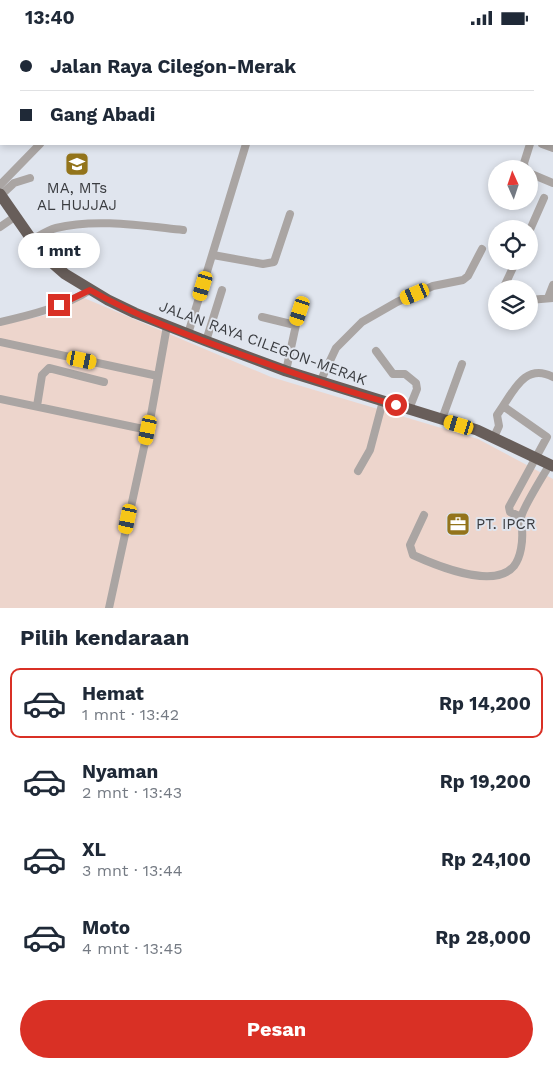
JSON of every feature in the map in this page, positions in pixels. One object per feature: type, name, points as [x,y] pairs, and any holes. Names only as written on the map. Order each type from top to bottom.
[{"type":"highway","name":"JALAN RAYA CILEGON-MERAK","points":[[0,191],[32,240],[49,260],[65,274],[90,290],[135,313],[286,371],[486,434],[551,465]]},
{"type":"street","points":[[0,191],[39,145]]},
{"type":"street","points":[[188,334],[214,255],[246,145]]},
{"type":"street","points":[[525,160],[530,145]]},
{"type":"street","points":[[538,177],[553,183]]},
{"type":"street","points":[[0,191],[14,183],[30,178]]},
{"type":"street","points":[[534,220],[544,198]]},
{"type":"street","points":[[214,255],[263,265],[274,262],[290,214]]},
{"type":"street","points":[[0,227],[16,216]]},
{"type":"street","points":[[32,240],[55,228],[77,225],[130,224],[184,230]]},
{"type":"street","points":[[320,382],[336,348],[362,322],[397,302],[433,286],[463,280],[468,276],[482,249]]},
{"type":"street","points":[[550,298],[553,285]]},
{"type":"street","points":[[0,322],[29,315],[79,297],[90,290]]},
{"type":"street","points":[[206,341],[222,290]]},
{"type":"street","points":[[286,371],[295,325],[300,311]]},
{"type":"street","points":[[262,317],[295,325]]},
{"type":"street","points":[[109,608],[148,430],[167,326]]},
{"type":"street","points":[[0,343],[158,376]]},
{"type":"street","points":[[376,351],[393,374],[405,374],[416,383],[417,389],[409,409]]},
{"type":"street","points":[[442,419],[462,364]]},
{"type":"street","points":[[37,406],[42,375],[49,368],[104,381]]},
{"type":"street","points":[[486,434],[499,425],[497,415],[519,382],[529,375],[546,373],[553,377]]},
{"type":"street","points":[[0,399],[148,430]]},
{"type":"street","points":[[358,471],[370,450],[383,401]]},
{"type":"street","points":[[502,406],[550,439],[536,457],[509,507],[510,512],[521,517]]},
{"type":"street","points":[[424,515],[410,545],[413,555],[443,569],[462,574],[493,575],[508,571],[514,566],[518,558],[522,542],[521,517],[551,465]]},
{"type":"shaded area","points":[[84,298],[271,377],[478,439],[553,479],[553,608],[0,608],[0,325],[46,315]]},
{"type":"place","name":"MA, MTs AL HUJJAJ","points":[[77,164]]},
{"type":"place","name":"PT. IPCR","points":[[458,524]]},
{"type":"route","points":[[59,305],[79,297],[90,290],[135,313],[206,341],[286,371],[396,405]]}]
